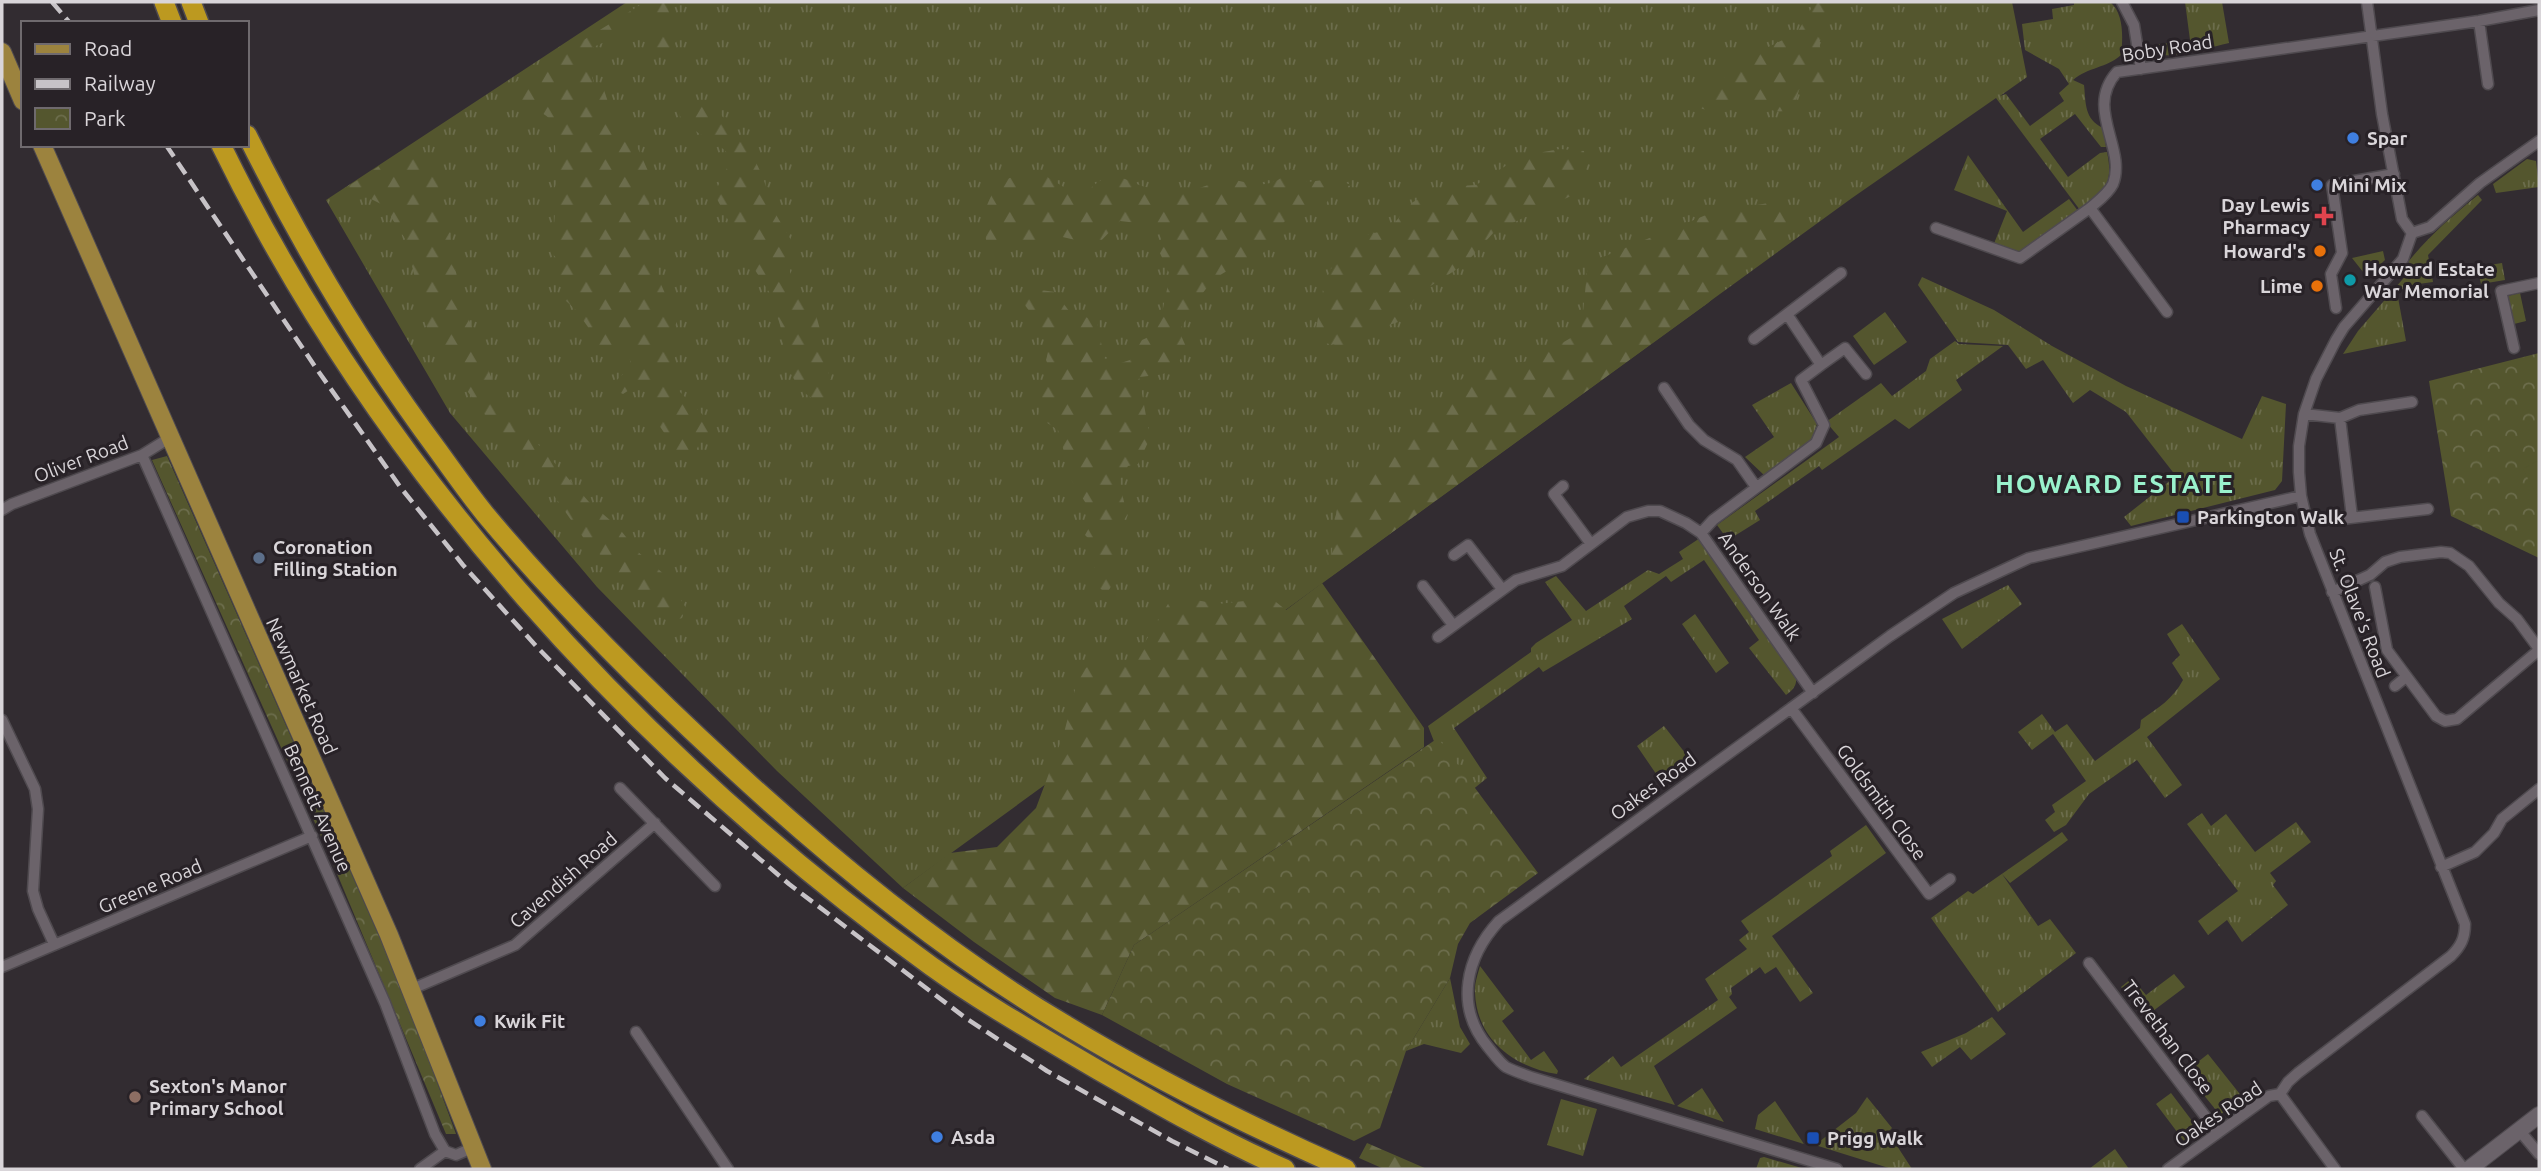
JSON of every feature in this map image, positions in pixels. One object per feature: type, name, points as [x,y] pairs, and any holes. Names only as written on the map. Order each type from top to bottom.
[{"type":"highway","points":[[164,2],[171,21]]},
{"type":"highway","points":[[191,2],[198,21]]},
{"type":"highway","points":[[248,137],[289,219],[334,298],[415,419],[484,513],[577,615],[674,715],[775,808],[949,948],[1061,1023],[1184,1093],[1346,1169]]},
{"type":"highway","points":[[221,147],[322,328],[390,429],[452,511],[557,634],[666,744],[809,871],[932,967],[1010,1018],[1149,1100],[1225,1142],[1285,1169]]},
{"type":"main road","points":[[2,52],[21,96]]},
{"type":"main road","name":"Newmarket Road","points":[[43,147],[412,989],[482,1169]]},
{"type":"street","points":[[2122,2],[2134,25],[2141,69]]},
{"type":"street","points":[[2367,2],[2382,114],[2402,219],[2412,233],[2430,227],[2480,183],[2537,146]]},
{"type":"street","name":"Boby Road","points":[[1936,228],[2020,258],[2090,208],[2112,187],[2116,172],[2103,95],[2116,72],[2479,22],[2539,10]]},
{"type":"street","points":[[2479,22],[2488,84]]},
{"type":"street","points":[[2336,308],[2331,274],[2342,253],[2332,185],[2394,174]]},
{"type":"street","points":[[2090,208],[2167,312]]},
{"type":"street","name":"St. Olave's Road","points":[[2280,1094],[2298,1073],[2459,949],[2465,933],[2465,924],[2310,534],[2301,496],[2299,446],[2304,414],[2316,379],[2344,327],[2403,259],[2412,233]]},
{"type":"street","points":[[1754,339],[1841,273]]},
{"type":"street","points":[[2514,348],[2501,291],[2539,283]]},
{"type":"street","points":[[1787,314],[1821,365]]},
{"type":"street","points":[[1701,533],[1713,520],[1816,443],[1824,425],[1801,380],[1845,348],[1866,374]]},
{"type":"street","points":[[1664,388],[1689,425],[1704,440],[1737,460],[1756,487]]},
{"type":"street","points":[[2304,414],[2340,418],[2359,410],[2412,402]]},
{"type":"street","points":[[2340,418],[2352,517]]},
{"type":"street","name":"Oliver Road","points":[[2,510],[142,455],[171,437]]},
{"type":"street","name":"Bennett Avenue","points":[[142,455],[385,1003],[435,1134],[445,1151]]},
{"type":"street","points":[[1563,486],[1554,494],[1591,544]]},
{"type":"street","name":"Oakes Road","points":[[1838,1169],[1531,1077],[1504,1066],[1479,1034],[1469,1010],[1466,984],[1473,958],[1486,934],[1499,921],[1682,785],[1954,593],[2029,558],[2301,496]]},
{"type":"street","points":[[2333,520],[2428,509]]},
{"type":"street","name":"Anderson Walk","points":[[1438,637],[1517,580],[1562,566],[1627,517],[1648,511],[1671,515],[1701,533],[1813,693]]},
{"type":"street","points":[[1454,555],[1468,545],[1502,589]]},
{"type":"street","points":[[2332,592],[2370,575],[2385,562],[2400,556],[2450,553],[2469,566],[2498,603],[2517,619],[2539,650],[2457,719],[2445,721],[2436,716],[2387,650],[2375,587]]},
{"type":"street","points":[[1423,586],[1453,625]]},
{"type":"street","points":[[2395,686],[2406,677]]},
{"type":"street","name":"Goldsmith Close","points":[[1791,708],[1929,894],[1950,878]]},
{"type":"street","points":[[2,720],[35,789],[38,809],[33,891],[54,944]]},
{"type":"street","points":[[2,752],[14,746]]},
{"type":"street","points":[[620,788],[715,886]]},
{"type":"street","points":[[2441,867],[2475,852],[2502,819],[2539,789]]},
{"type":"street","name":"Cavendish Road","points":[[412,989],[514,945],[655,823]]},
{"type":"street","name":"Greene Road","points":[[2,967],[312,836]]},
{"type":"street","name":"Trevethan Close","points":[[2089,963],[2218,1133]]},
{"type":"street","points":[[636,1032],[728,1169]]},
{"type":"street","name":"Oakes Road","points":[[2168,1169],[2269,1096],[2280,1094],[2335,1169]]},
{"type":"street","points":[[2422,1116],[2467,1169],[2539,1115]]},
{"type":"street","points":[[2519,1130],[2539,1154]]},
{"type":"street","points":[[420,1169],[445,1151],[456,1155],[472,1148]]},
{"type":"green space","points":[[627,2],[2012,2],[2027,77],[2000,96],[2006,94],[2030,126],[2064,101],[2059,93],[2069,84],[2059,69],[2025,50],[2022,24],[2053,19],[2052,9],[2074,5],[2074,2],[2110,2],[2120,19],[2122,41],[2121,55],[2073,80],[2084,85],[2087,110],[2092,120],[2103,128],[2106,147],[2101,147],[2075,114],[2040,139],[2068,177],[2100,153],[2107,152],[2108,180],[2101,192],[2080,210],[1996,98],[1852,198],[903,888],[777,771],[597,587],[450,413],[326,200]]},
{"type":"green space","points":[[645,2],[671,2],[668,8],[676,41],[674,46],[677,59],[665,59],[654,52],[650,37],[652,26],[646,16],[625,35],[592,48],[588,52],[589,68],[594,83],[604,90],[612,114],[635,142],[652,180],[647,227],[656,246],[656,270],[677,321],[670,340],[677,354],[666,371],[679,385],[678,390],[702,414],[710,433],[705,441],[700,442],[694,455],[676,450],[649,410],[654,398],[653,384],[637,385],[623,394],[617,391],[614,383],[631,366],[629,354],[624,351],[610,358],[602,349],[589,342],[588,327],[583,317],[564,299],[557,259],[552,253],[555,212],[552,196],[557,181],[554,125],[538,111],[501,102],[498,93]]},
{"type":"green space","points":[[1815,2],[1832,2],[1828,27],[1819,43],[1824,61],[1821,66],[1827,72],[1829,82],[1799,90],[1796,101],[1786,111],[1775,111],[1758,102],[1718,110],[1698,107],[1700,97],[1706,89],[1723,79],[1743,55],[1762,50],[1797,33]]},
{"type":"green space","points":[[2185,2],[2222,2],[2229,43],[2176,55],[2159,55],[2153,52],[2148,46],[2190,40]]},
{"type":"green space","points":[[700,100],[714,104],[751,152],[775,213],[791,240],[790,272],[797,288],[814,308],[821,333],[822,359],[836,389],[832,397],[824,403],[809,396],[798,386],[791,374],[778,317],[771,305],[773,298],[717,199],[717,188],[727,168],[726,151],[680,117],[678,106],[682,102]]},
{"type":"green space","points":[[416,142],[437,180],[463,312],[469,320],[493,382],[515,418],[589,502],[618,527],[638,552],[665,575],[686,608],[682,618],[668,620],[657,614],[585,540],[555,497],[491,423],[426,326],[406,240],[383,205],[347,187]]},
{"type":"green space","points":[[1560,149],[1584,151],[1586,173],[1571,196],[1495,231],[1465,264],[1418,294],[1398,322],[1366,333],[1348,347],[1324,343],[1316,329],[1324,284],[1339,252],[1365,235],[1388,230],[1413,202],[1443,187],[1476,185],[1521,156]]},
{"type":"green space","points":[[1968,155],[2023,232],[2069,199],[2078,211],[2023,252],[1993,246],[2007,211],[1954,190]]},
{"type":"green space","points":[[2527,159],[2536,161],[2539,187],[2496,193],[2493,184]]},
{"type":"green space","points":[[1292,167],[1307,182],[1332,179],[1352,185],[1336,189],[1325,205],[1306,205],[1284,222],[1257,262],[1228,270],[1209,285],[1179,331],[1187,349],[1177,364],[1163,374],[1139,377],[1150,438],[1138,464],[1128,466],[1119,480],[1127,515],[1113,538],[1121,560],[1107,593],[1091,583],[1099,549],[1085,535],[1093,521],[1090,510],[1072,481],[1058,430],[1038,417],[1042,396],[1053,377],[1046,360],[1048,351],[1045,335],[1021,300],[1026,288],[1055,292],[1069,311],[1097,321],[1104,358],[1118,364],[1130,360],[1142,340],[1155,334],[1162,313],[1170,275],[1159,251],[1162,234],[1146,224],[1120,221],[1097,245],[1054,235],[1041,242],[987,248],[985,212],[990,198],[1001,180],[1019,176],[1046,176],[1070,191],[1087,192],[1102,179],[1114,176],[1145,187],[1185,191],[1205,186],[1223,177],[1252,184],[1268,184],[1276,181]]},
{"type":"green space","points":[[2478,195],[2482,200],[2428,255],[2433,282],[2411,285],[2397,292],[2406,341],[2343,354],[2358,331],[2414,266],[2408,262],[2441,227]]},
{"type":"green space","points":[[1780,201],[1804,213],[1708,303],[1329,578],[1337,506],[1388,447],[1474,368],[1531,361],[1581,332],[1588,263],[1711,213]]},
{"type":"green space","points":[[2383,251],[2385,260],[2367,277],[2352,258]]},
{"type":"green space","points":[[2502,263],[2505,280],[2481,284],[2477,267]]},
{"type":"green space","points":[[1922,277],[1994,310],[2052,346],[2126,386],[2242,439],[2262,396],[2286,404],[2282,481],[2275,490],[2131,526],[2124,517],[2176,476],[2126,412],[2090,390],[2073,403],[2043,360],[2026,369],[2008,345],[1958,342],[1918,285]]},
{"type":"green space","points":[[2520,293],[2526,321],[2514,324],[2508,296]]},
{"type":"green space","points":[[1885,312],[1907,342],[1874,365],[1853,336]]},
{"type":"green space","points":[[1955,341],[1959,344],[2003,346],[1956,380],[1962,390],[1909,429],[1895,419],[1822,470],[1819,466],[1755,511],[1760,520],[1728,540],[1717,525],[1839,437],[1826,422],[1881,383],[1892,396],[1926,371],[1930,359]]},
{"type":"green space","points":[[2539,353],[2539,558],[2451,516],[2429,381]]},
{"type":"green space","points":[[1791,383],[1817,424],[1811,441],[1765,476],[1745,457],[1774,437],[1752,405]]},
{"type":"green space","points":[[167,456],[405,995],[456,1134],[446,1134],[328,852],[152,460]]},
{"type":"green space","points":[[2539,460],[2539,499],[2523,469]]},
{"type":"green space","points":[[1700,538],[1795,672],[1796,683],[1792,690],[1786,695],[1749,648],[1759,640],[1704,560],[1671,582],[1666,576],[1624,606],[1632,619],[1543,672],[1539,667],[1454,728],[1487,778],[1471,791],[1435,744],[1428,726],[1531,652],[1536,643],[1572,620],[1545,582],[1556,576],[1586,611],[1648,570],[1659,574],[1683,559],[1679,552]]},
{"type":"green space","points":[[1322,583],[1424,728],[1424,747],[1134,945],[1102,1015],[1055,998],[974,942],[903,888],[950,853],[997,847],[1036,808],[1064,733],[1075,690],[1073,677],[1088,667],[1118,663],[1138,652],[1173,596],[1218,604],[1271,598],[1286,610]]},
{"type":"green space","points":[[2008,585],[2022,604],[1962,649],[1942,619]]},
{"type":"green space","points":[[1695,614],[1729,663],[1716,673],[1682,624]]},
{"type":"green space","points":[[2182,624],[2220,679],[2147,737],[2182,785],[2165,798],[2137,760],[2089,794],[2066,825],[2054,832],[2045,820],[2055,812],[2052,805],[2086,781],[2053,734],[2032,750],[2018,732],[2042,714],[2055,732],[2067,724],[2095,761],[2140,728],[2141,720],[2165,703],[2179,687],[2183,680],[2172,663],[2180,655],[2167,634]]},
{"type":"green space","points":[[1664,726],[1693,763],[1663,784],[1637,746]]},
{"type":"green space","points":[[1438,738],[1538,873],[1470,923],[1458,944],[1450,978],[1406,1051],[1380,1128],[1354,1141],[1227,1084],[1102,1015],[1134,945]]},
{"type":"green space","points":[[2202,813],[2211,826],[2226,814],[2255,852],[2296,822],[2311,842],[2270,873],[2276,881],[2273,885],[2288,905],[2242,942],[2227,920],[2208,935],[2198,921],[2238,891],[2187,824]]},
{"type":"green space","points":[[1866,825],[1886,853],[1772,936],[1813,993],[1800,1002],[1776,967],[1765,974],[1760,967],[1731,988],[1732,994],[1729,997],[1737,1008],[1654,1066],[1675,1105],[1584,1079],[1613,1056],[1621,1067],[1718,1000],[1705,979],[1747,949],[1739,940],[1749,932],[1741,921],[1832,856],[1830,851]]},
{"type":"green space","points":[[2062,832],[2068,840],[2010,883],[2002,874],[2038,926],[2050,919],[2076,953],[1998,1012],[1931,918],[1968,891],[1973,894]]},
{"type":"green space","points":[[1480,966],[1514,1011],[1502,1021],[1531,1060],[1544,1051],[1558,1071],[1557,1074],[1526,1065],[1513,1058],[1490,1037],[1477,1010],[1475,990]]},
{"type":"green space","points":[[2174,974],[2185,987],[2145,1017],[2121,987],[2132,978],[2146,995]]},
{"type":"green space","points":[[1450,978],[1460,1027],[1470,1044],[1461,1053],[1424,1044],[1406,1051]]},
{"type":"green space","points":[[1992,1017],[2006,1034],[1971,1060],[1960,1047],[1932,1067],[1921,1052],[1966,1033]]},
{"type":"green space","points":[[2208,1054],[2243,1098],[2220,1115],[2185,1072]]},
{"type":"green space","points":[[1702,1088],[1724,1122],[1677,1106]]},
{"type":"green space","points":[[2171,1093],[2199,1130],[2184,1141],[2156,1104]]},
{"type":"green space","points":[[1867,1097],[1892,1128],[1888,1132],[1912,1169],[1892,1169],[1815,1145],[1856,1113]]},
{"type":"green space","points":[[1561,1099],[1597,1109],[1583,1156],[1547,1145]]},
{"type":"green space","points":[[1775,1101],[1804,1144],[1755,1129],[1758,1115]]},
{"type":"green space","points":[[1367,1143],[1427,1169],[1384,1169],[1359,1158]]},
{"type":"green space","points":[[2115,1149],[2129,1169],[2089,1169]]},
{"type":"green space","points":[[1760,1158],[1805,1169],[1756,1169]]},
{"type":"railway","points":[[52,2],[68,21]]},
{"type":"railway","points":[[167,147],[316,368],[401,488],[463,565],[537,647],[665,778],[789,884],[967,1019],[1047,1071],[1228,1169]]},
{"type":"place","name":"Spar","points":[[2353,138]]},
{"type":"place","name":"Mini Mix","points":[[2317,185]]},
{"type":"place","name":"Day Lewis Pharmacy","points":[[2324,216]]},
{"type":"place","name":"Howard's","points":[[2320,251]]},
{"type":"place","name":"Howard Estate War Memorial","points":[[2350,280]]},
{"type":"place","name":"Lime","points":[[2317,286]]},
{"type":"place","name":"Parkington Walk","points":[[2183,517]]},
{"type":"place","name":"Coronation Filling Station","points":[[259,558]]},
{"type":"place","name":"Kwik Fit","points":[[480,1021]]},
{"type":"place","name":"Sexton's Manor Primary School","points":[[135,1097]]},
{"type":"place","name":"Asda","points":[[937,1137]]},
{"type":"place","name":"Prigg Walk","points":[[1813,1138]]},
{"type":"district","name":"HOWARD ESTATE","points":[[2115,483]]}]
